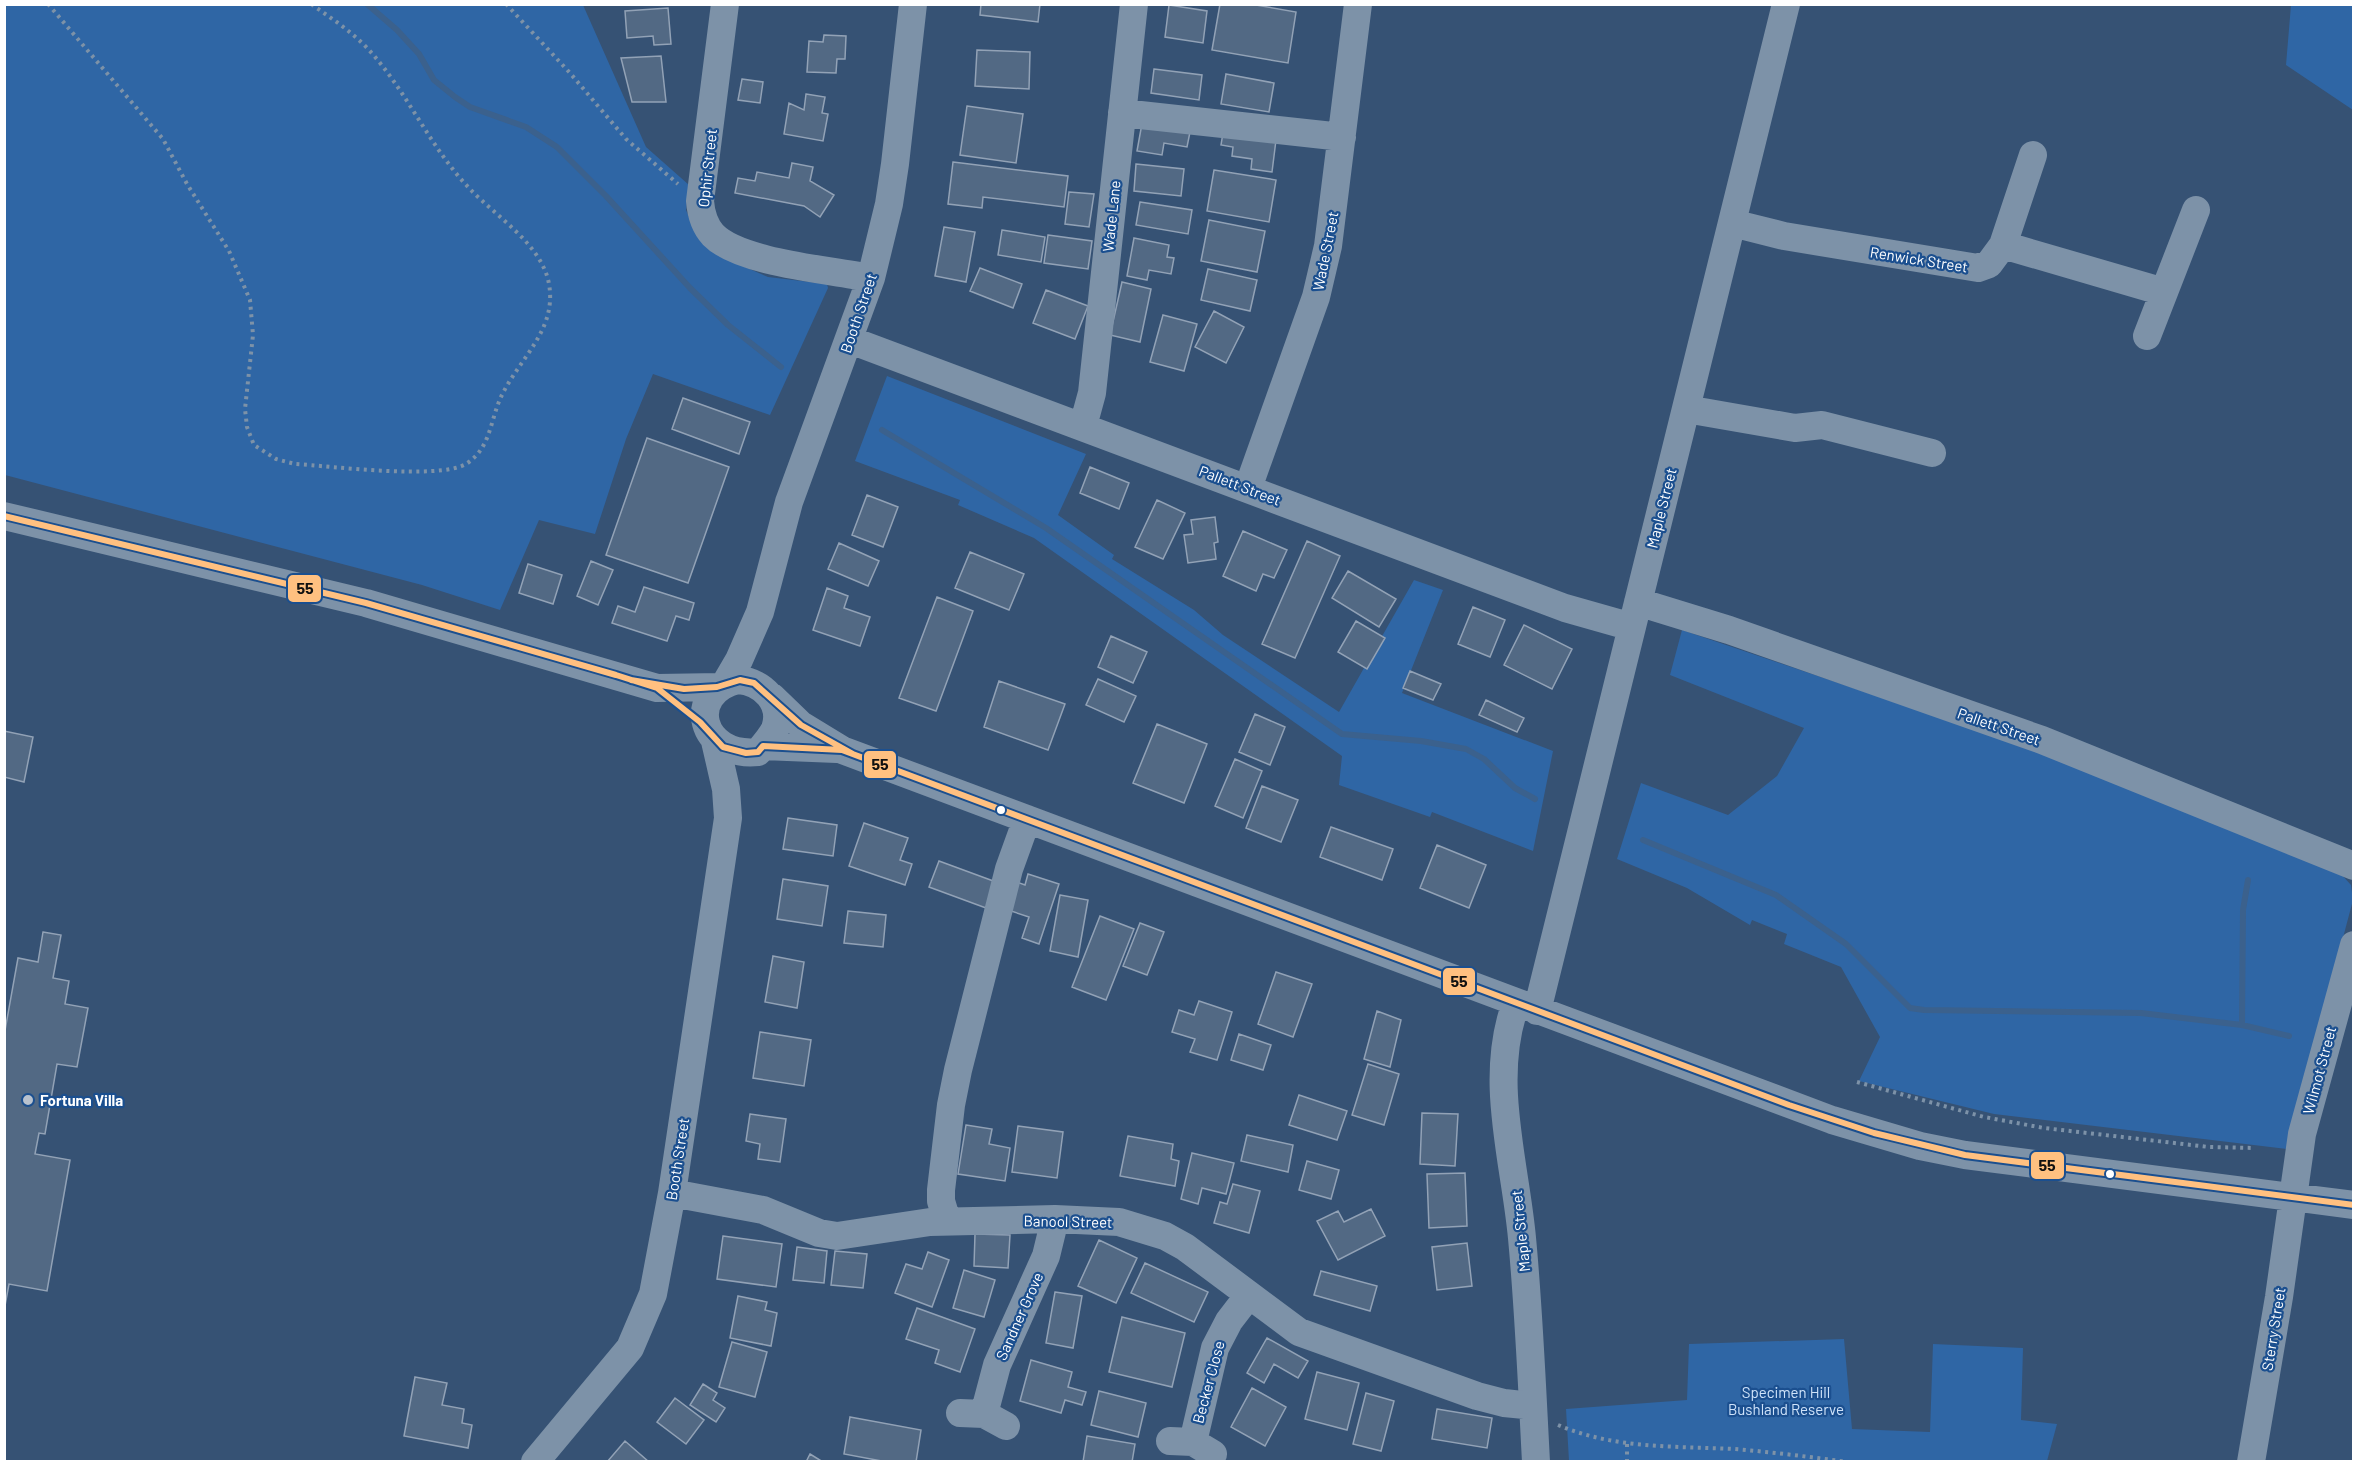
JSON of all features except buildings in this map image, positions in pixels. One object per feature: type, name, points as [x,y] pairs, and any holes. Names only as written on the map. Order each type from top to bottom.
[{"type":"street","name":"Ophir Street","points":[[725,4],[700,201],[702,218],[713,235],[732,248],[753,256],[871,278]]},
{"type":"street","name":"Booth Street","points":[[722,686],[739,660],[760,612],[789,502],[871,278],[896,164],[913,4]]},
{"type":"street","name":"Wade Lane","points":[[1083,426],[1092,393],[1134,4]]},
{"type":"street","name":"Wade Street","points":[[1248,488],[1316,297],[1328,246],[1358,4]]},
{"type":"street","name":"Maple Street","points":[[1536,1461],[1522,1237],[1508,1140],[1504,1090],[1504,1045],[1526,1007],[1635,614],[1786,4]]},
{"type":"street","points":[[1122,113],[1342,138]]},
{"type":"street","name":"Renwick Street","points":[[1732,223],[1784,236],[1978,268],[1989,264],[2004,245],[2033,155]]},
{"type":"street","points":[[2147,336],[2196,210]]},
{"type":"street","points":[[2004,245],[2164,292]]},
{"type":"street","name":"Pallett Street","points":[[850,340],[1565,608],[1635,614],[1729,630],[2042,740],[2354,867]]},
{"type":"street","points":[[1686,409],[1795,428],[1822,425],[1932,453]]},
{"type":"street","points":[[4,516],[388,609],[657,688],[722,686],[738,680],[748,681],[770,695],[785,713],[842,750],[1821,1116],[1920,1146],[2018,1163],[2354,1205]]},
{"type":"street","name":"Booth Street","points":[[760,612],[760,644],[770,695]]},
{"type":"street","points":[[712,737],[706,725],[706,708],[709,700],[722,686]]},
{"type":"street","points":[[657,688],[700,722],[712,737],[733,751],[817,747],[842,750]]},
{"type":"street","points":[[760,749],[775,729],[777,718],[770,695]]},
{"type":"street","name":"Booth Street","points":[[535,1461],[611,1373],[638,1335],[653,1294],[672,1193],[728,818],[726,789],[712,737]]},
{"type":"street","name":"Booth Street","points":[[728,818],[760,749]]},
{"type":"street","points":[[947,1221],[941,1201],[941,1190],[956,1079],[1009,869],[1027,819]]},
{"type":"street","name":"Wilmot Street","points":[[2291,1197],[2302,1134],[2354,945]]},
{"type":"street","name":"Banool Street","points":[[672,1193],[754,1208],[819,1233],[837,1236],[947,1221],[1054,1219],[1119,1222],[1165,1236],[1206,1261],[1283,1322],[1314,1339],[1477,1396],[1534,1410]]},
{"type":"street","name":"Sterry Street","points":[[2251,1461],[2279,1297],[2291,1197]]},
{"type":"street","name":"Sandner Grove","points":[[984,1418],[997,1365],[1046,1256],[1054,1219]]},
{"type":"street","name":"Becker Close","points":[[1192,1446],[1215,1348],[1229,1321],[1250,1295]]},
{"type":"path","points":[[48,4],[163,139],[187,184],[229,251],[250,300],[253,335],[245,409],[247,427],[255,445],[276,459],[295,464],[436,472],[465,464],[480,450],[490,434],[503,393],[538,341],[547,321],[550,303],[549,283],[539,260],[521,238],[470,188],[440,154],[371,52],[355,35],[311,4]]},
{"type":"path","points":[[506,4],[570,73],[626,140],[700,201]]},
{"type":"path","points":[[1857,1082],[1984,1117],[2044,1128],[2209,1147],[2254,1148]]},
{"type":"path","points":[[1534,1410],[1577,1433],[1627,1444],[1737,1450],[1848,1461]]},
{"type":"path","points":[[1627,1444],[1627,1461]]},
{"type":"green space","points":[[4,5],[583,5],[646,147],[689,185],[686,210],[695,231],[745,267],[768,277],[827,284],[828,288],[770,415],[653,374],[626,439],[595,534],[539,520],[500,610],[422,585],[5,475]]},
{"type":"green space","points":[[2291,5],[2353,5],[2353,110],[2286,65]]},
{"type":"green space","points":[[887,376],[1086,454],[1058,515],[1114,555],[1112,559],[1194,610],[1223,635],[1339,712],[1414,580],[1443,590],[1402,693],[1553,751],[1533,851],[1432,812],[1430,817],[1339,785],[1342,756],[1034,538],[958,505],[960,500],[855,461]]},
{"type":"green space","points":[[1682,630],[2048,754],[2341,874],[2351,885],[2353,900],[2287,1149],[1994,1114],[1859,1081],[1880,1037],[1841,967],[1784,944],[1787,934],[1752,920],[1750,925],[1687,888],[1617,859],[1641,783],[1728,815],[1777,776],[1804,728],[1670,675]]},
{"type":"green space","name":"Specimen Hill Bushland Reserve","points":[[1844,1339],[1852,1429],[1930,1432],[1933,1344],[2023,1348],[2021,1420],[2057,1424],[2047,1461],[1569,1461],[1566,1409],[1687,1400],[1689,1344]]},
{"type":"waterway","points":[[367,4],[397,30],[419,54],[434,80],[455,97],[470,107],[526,127],[557,147],[606,196],[690,288],[728,325],[781,367]]},
{"type":"waterway","points":[[882,430],[1046,528],[1342,734],[1421,741],[1466,749],[1484,759],[1515,788],[1535,799]]},
{"type":"waterway","points":[[1643,840],[1776,895],[1846,944],[1910,1008],[2141,1013],[2242,1025],[2289,1036]]},
{"type":"waterway","points":[[2242,1025],[2243,910],[2248,880]]},
{"type":"transit line","name":"55","points":[[4,516],[366,603],[657,688],[700,722],[723,747],[746,753],[758,752],[763,746],[842,750],[1789,1105],[1874,1133],[1965,1155],[2354,1205]]},
{"type":"transit line","name":"55","points":[[631,680],[684,689],[717,687],[740,680],[754,683],[801,725],[853,754]]},
{"type":"place","name":"Fortuna Villa","points":[[28,1100]]}]
